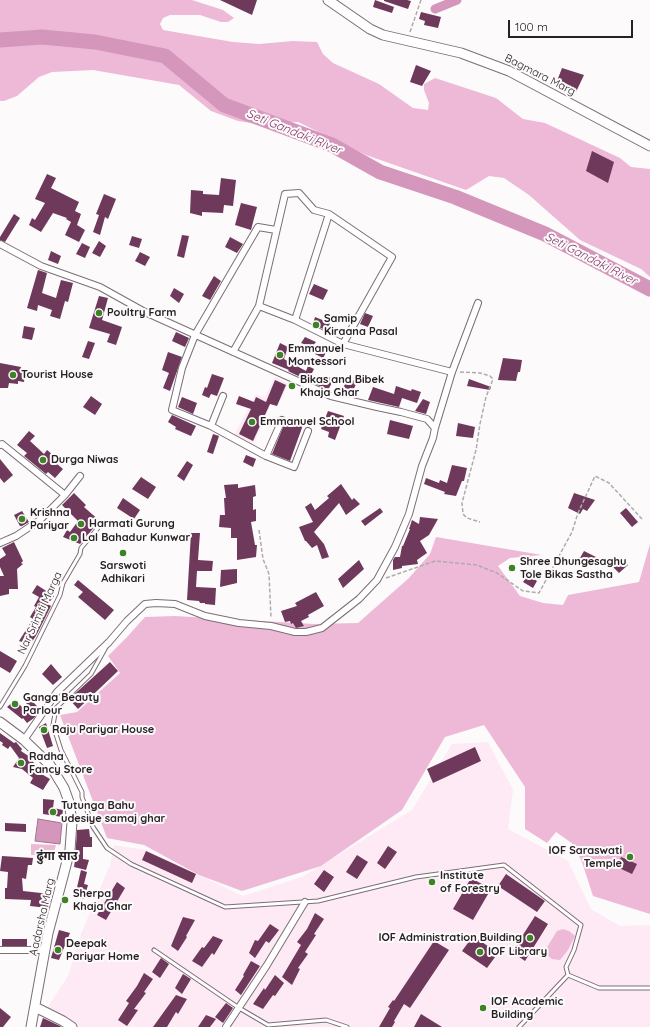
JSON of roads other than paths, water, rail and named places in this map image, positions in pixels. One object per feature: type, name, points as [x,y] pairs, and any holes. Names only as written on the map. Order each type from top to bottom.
[{"type":"main road","name":"Bagmara Marg","points":[[328,0],[370,29],[383,35],[461,53],[509,71],[650,146]]},
{"type":"main road","name":"Aadarsha Marg","points":[[0,722],[24,740],[50,765],[64,788],[69,802],[72,822],[70,850],[48,933],[31,1027]]},
{"type":"main road","points":[[35,1007],[72,1027]]},
{"type":"street","points":[[233,352],[259,306],[285,194],[298,193],[314,210],[329,214],[392,257],[343,344]]},
{"type":"street","points":[[295,320],[329,214]]},
{"type":"street","points":[[276,230],[258,227],[195,335],[182,368],[172,410],[210,426],[266,456],[294,467],[308,431]]},
{"type":"street","points":[[0,244],[41,266],[100,287],[145,312],[331,396],[427,419],[435,428]]},
{"type":"street","points":[[24,740],[57,692],[109,642],[127,621],[145,604],[156,602],[175,604],[205,616],[239,623],[271,626],[295,632],[306,632],[322,628],[359,599],[377,580],[395,547],[410,514],[422,466],[433,438],[452,372],[478,303]]},
{"type":"street","points":[[259,306],[295,320],[343,344],[452,372]]},
{"type":"street","points":[[210,426],[223,396]]},
{"type":"street","points":[[266,456],[282,420]]},
{"type":"street","points":[[0,445],[2,444],[65,495]]},
{"type":"street","points":[[0,543],[16,536],[40,520],[65,495],[80,476]]},
{"type":"street","points":[[226,1027],[267,965],[305,902]]},
{"type":"street","points":[[0,950],[45,950]]},
{"type":"lane","name":"Nar Srimiti Marga","points":[[0,707],[25,666],[60,595],[63,583],[81,548],[98,528]]},
{"type":"lane","points":[[109,642],[91,674],[56,708],[53,725],[61,750],[82,792],[82,797],[93,827],[107,848],[131,864],[225,907],[318,901],[416,877],[504,866],[581,925],[574,950],[566,967],[568,975]]},
{"type":"lane","points":[[154,950],[239,1008],[268,1025],[326,1020],[347,1027]]},
{"type":"lane","points":[[568,975],[599,988],[650,988]]},
{"type":"lane","points":[[520,1027],[568,975]]},
{"type":"waterway","points":[[435,9],[457,0]]},
{"type":"waterway","name":"Seti Gandaki River","points":[[0,40],[42,37],[95,42],[165,56],[224,105],[332,145],[380,172],[455,197],[545,234],[650,289]]},
{"type":"place","name":"Poultry Farm","points":[[99,313]]},
{"type":"place","name":"Samip Kiraana Pasal","points":[[316,325]]},
{"type":"place","name":"Emmanuel Montessori","points":[[280,355]]},
{"type":"place","name":"Tourist House","points":[[13,375]]},
{"type":"place","name":"Bikas and Bibek Khaja Ghar","points":[[292,386]]},
{"type":"place","name":"Emmanuel School","points":[[252,422]]},
{"type":"place","name":"Durga Niwas","points":[[43,460]]},
{"type":"place","name":"Krishna Pariyar","points":[[22,519]]},
{"type":"place","name":"Harmati Gurung","points":[[81,524]]},
{"type":"place","name":"Lal Bahadur Kunwar","points":[[74,538]]},
{"type":"place","name":"Sarswoti Adhikari","points":[[123,553]]},
{"type":"place","name":"Shree Dhungesaghu Tole Bikas Sastha","points":[[512,568]]},
{"type":"place","name":"Ganga Beauty Parlour","points":[[15,704]]},
{"type":"place","name":"Raju Pariyar House","points":[[44,730]]},
{"type":"place","name":"Radha Fancy Store","points":[[21,763]]},
{"type":"place","name":"Tutunga Bahu udesiye samaj ghar","points":[[53,812]]},
{"type":"place","name":"IOF Saraswati Temple","points":[[630,857]]},
{"type":"place","name":"Institute of Forestry","points":[[432,882]]},
{"type":"place","name":"Sherpa Khaja Ghar","points":[[65,900]]},
{"type":"place","name":"IOF Administration Building","points":[[530,938]]},
{"type":"place","name":"Deepak Pariyar Home","points":[[58,950]]},
{"type":"place","name":"IOF Library","points":[[480,952]]},
{"type":"place","name":"IOF Academic Building","points":[[483,1008]]},
{"type":"district","name":"ढुंगा साउ","points":[[57,856]]}]
